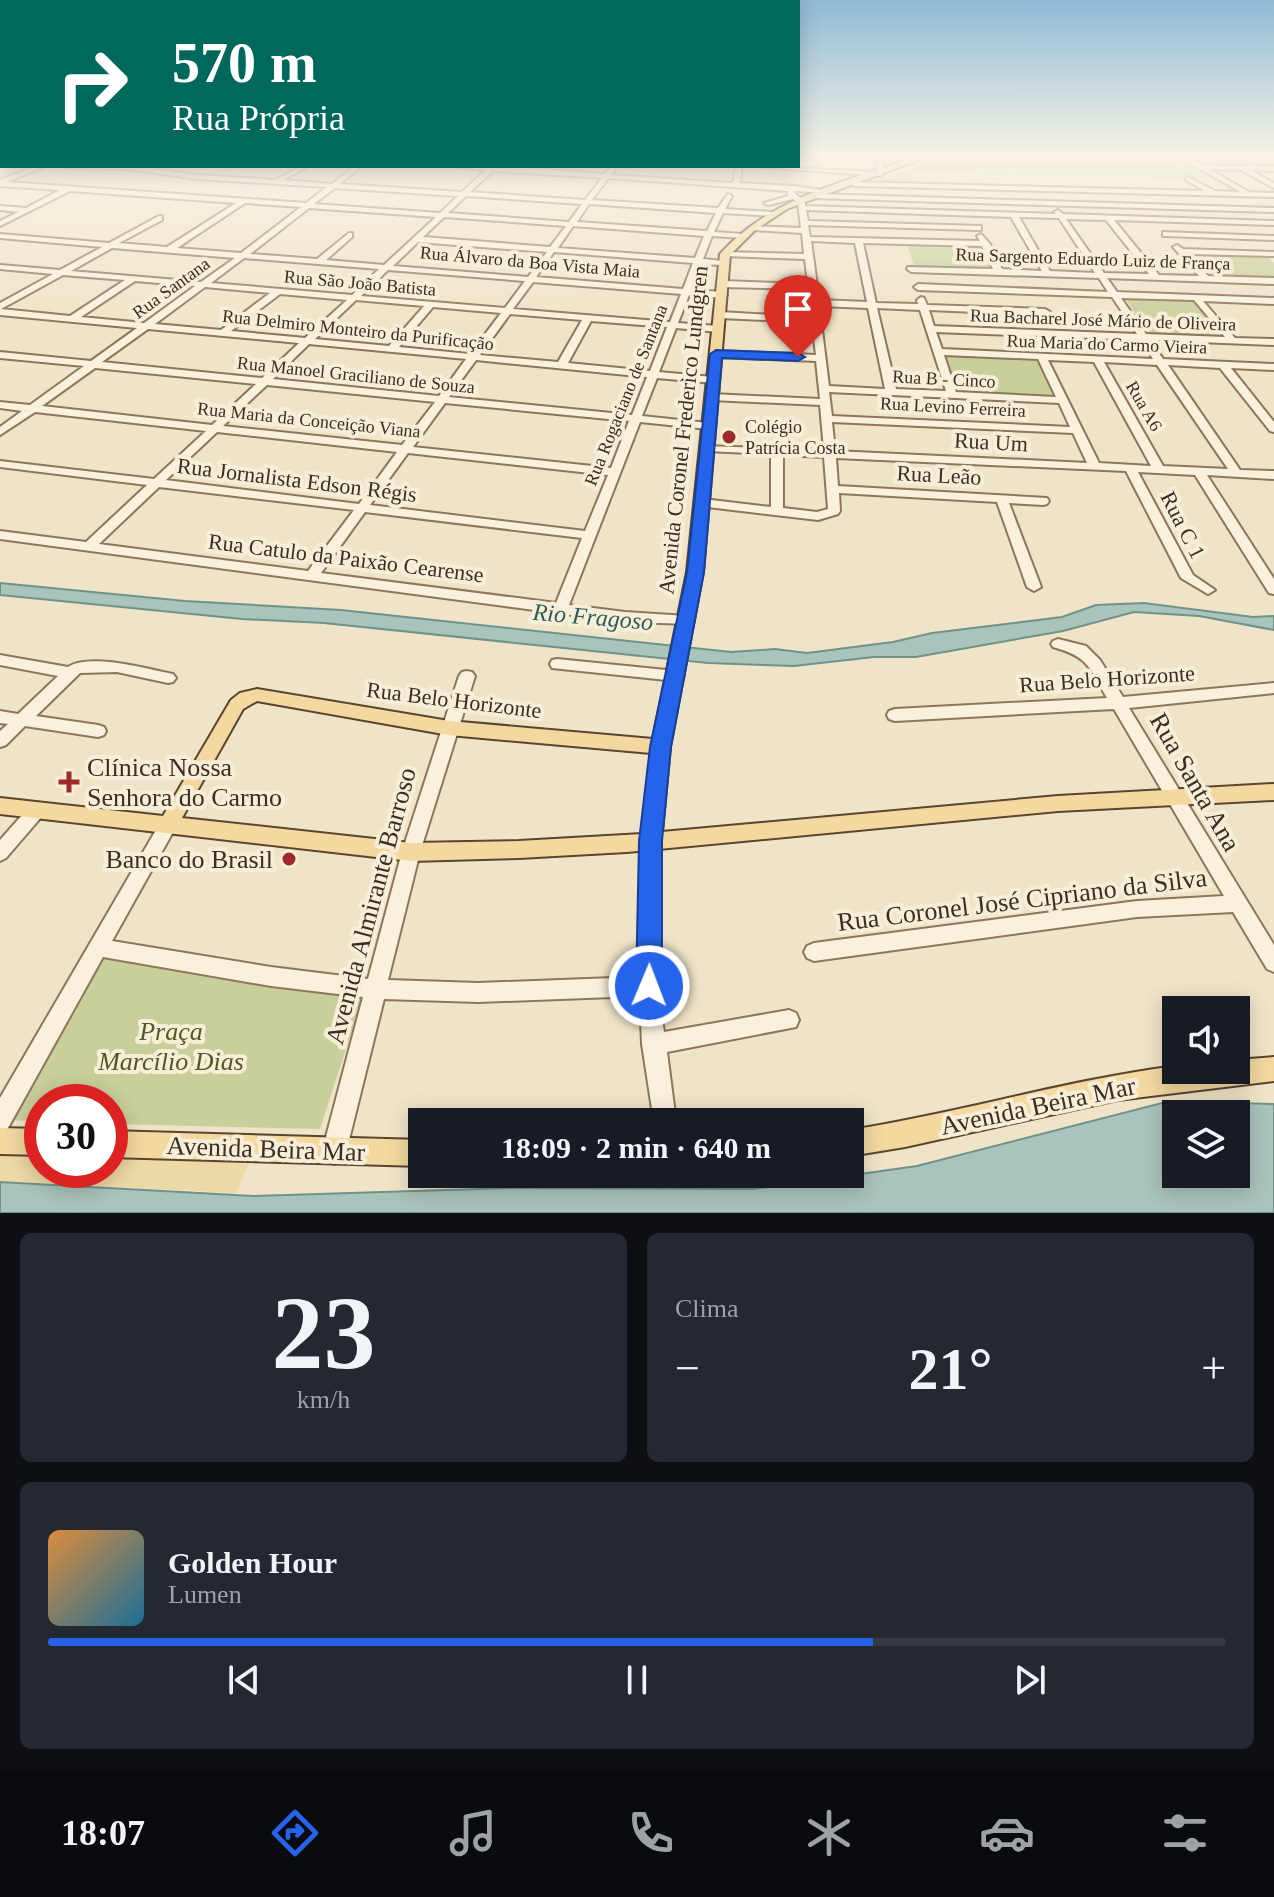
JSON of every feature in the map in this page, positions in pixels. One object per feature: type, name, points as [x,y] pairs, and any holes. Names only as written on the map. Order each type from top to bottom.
[{"type":"main road","name":"Avenida Coronel Frederico Lundgren","points":[[651,841],[661,747],[687,621],[703,503],[724,259],[743,236],[776,213]]},
{"type":"main road","name":"Rua Belo Horizonte","points":[[169,823],[229,716],[243,698],[264,694],[449,728],[661,747]]},
{"type":"main road","points":[[0,806],[411,852],[542,850],[1170,794],[1274,792]]},
{"type":"main road","name":"Avenida Beira Mar","points":[[864,1141],[908,1135],[1066,1097],[1145,1083],[1274,1069]]},
{"type":"main road","points":[[0,1141],[24,1142]]},
{"type":"main road","name":"Avenida Beira Mar","points":[[128,1145],[408,1153]]},
{"type":"street","points":[[0,224],[22,213]]},
{"type":"street","points":[[168,250],[226,213]]},
{"type":"street","name":"Rua Santana","points":[[0,432],[301,213]]},
{"type":"street","points":[[405,213],[743,236]]},
{"type":"street","points":[[88,547],[442,213]]},
{"type":"street","points":[[311,577],[581,213]]},
{"type":"street","name":"Rua Rogaciano de Santana","points":[[561,608],[720,213]]},
{"type":"street","points":[[755,213],[773,214]]},
{"type":"street","points":[[703,503],[818,516],[834,511],[829,419],[817,303],[802,213]]},
{"type":"street","points":[[934,213],[1274,223]]},
{"type":"street","points":[[1058,213],[1237,474]]},
{"type":"street","points":[[1215,213],[1224,222]]},
{"type":"street","points":[[970,214],[999,272]]},
{"type":"street","points":[[1014,215],[1047,273]]},
{"type":"street","points":[[0,310],[59,272],[159,218]]},
{"type":"street","points":[[1108,218],[1156,277]]},
{"type":"street","points":[[1152,220],[1206,279]]},
{"type":"street","points":[[752,228],[806,231],[978,228]]},
{"type":"street","points":[[806,231],[858,240],[986,244]]},
{"type":"street","points":[[1166,234],[1274,238]]},
{"type":"street","points":[[319,262],[349,235]]},
{"type":"street","name":"Rua Álvaro da Boa Vista Maia","points":[[0,236],[686,292],[814,287]]},
{"type":"street","points":[[414,239],[699,262],[810,257]]},
{"type":"street","points":[[858,240],[891,392]]},
{"type":"street","points":[[904,242],[952,395]]},
{"type":"street","points":[[1180,251],[1269,254],[1274,262]]},
{"type":"street","name":"Rua São João Batista","points":[[0,267],[718,329]]},
{"type":"street","name":"Rua Sargento Eduardo Luiz de França","points":[[911,269],[1274,281]]},
{"type":"street","points":[[72,319],[133,279]]},
{"type":"street","points":[[918,287],[1274,301]]},
{"type":"street","points":[[223,333],[277,292]]},
{"type":"street","points":[[1036,292],[1056,334]]},
{"type":"street","points":[[1197,299],[1232,340]]},
{"type":"street","points":[[817,303],[1045,312]]},
{"type":"street","points":[[391,350],[430,305]]},
{"type":"street","name":"Rua Delmiro Monteiro da Purificação","points":[[0,310],[713,380]]},
{"type":"street","points":[[720,315],[818,320]]},
{"type":"street","points":[[561,366],[588,318]]},
{"type":"street","name":"Rua Bacharel José Mário de Oliveira","points":[[930,329],[1274,342]]},
{"type":"street","name":"Rua Maria do Carmo Vieira","points":[[938,352],[1274,367]]},
{"type":"street","points":[[716,354],[822,358]]},
{"type":"street","name":"Rua Manoel Graciliano de Souza","points":[[0,355],[708,426]]},
{"type":"street","points":[[1042,357],[1074,430],[1095,467]]},
{"type":"street","name":"Rua A6","points":[[1097,359],[1159,470]]},
{"type":"street","points":[[1223,365],[1274,429]]},
{"type":"street","name":"Rua B - Cinco","points":[[825,389],[1061,400]]},
{"type":"street","points":[[711,397],[826,402]]},
{"type":"street","name":"Rua Maria da Conceição Viana","points":[[0,405],[615,472]]},
{"type":"street","name":"Rua Levino Ferreira","points":[[829,419],[1074,430]]},
{"type":"street","name":"Rua Um","points":[[707,448],[1272,477]]},
{"type":"street","points":[[777,451],[777,511]]},
{"type":"street","name":"Rua Jornalista Edson Régis","points":[[0,464],[589,535]]},
{"type":"street","name":"Rua C 1","points":[[1131,469],[1188,578],[1208,590]]},
{"type":"street","points":[[1199,472],[1274,590]]},
{"type":"street","name":"Rua Leão","points":[[833,489],[1043,501]]},
{"type":"street","points":[[1002,499],[1034,587]]},
{"type":"street","name":"Rua Catulo da Paixão Cearense","points":[[0,535],[311,577],[687,621]]},
{"type":"street","name":"Rua Santa Ana","points":[[1058,644],[1070,646],[1089,657],[1274,963]]},
{"type":"street","points":[[0,660],[70,673]]},
{"type":"street","points":[[557,664],[677,672]]},
{"type":"street","points":[[0,741],[70,673],[93,666],[117,667],[168,678]]},
{"type":"street","name":"Avenida Almirante Barroso","points":[[334,1152],[411,852],[467,676]]},
{"type":"street","name":"Rua Belo Horizonte","points":[[895,715],[1119,703],[1274,688]]},
{"type":"street","points":[[0,717],[98,731]]},
{"type":"street","points":[[0,853],[37,810]]},
{"type":"street","points":[[0,1120],[169,823]]},
{"type":"street","name":"Avenida Coronel Frederico Lundgren","points":[[651,841],[649,986],[653,1044],[663,1108]]},
{"type":"street","name":"Rua Coronel José Cipriano da Silva","points":[[814,952],[1137,909],[1236,904]]},
{"type":"street","points":[[98,947],[252,973],[377,989],[449,992],[649,986]]},
{"type":"street","points":[[653,1044],[789,1020]]},
{"type":"green space","points":[[907,242],[985,245],[996,270],[914,267]]},
{"type":"green space","points":[[1185,252],[1265,255],[1274,263],[1274,280],[1208,278]]},
{"type":"green space","points":[[1125,298],[1194,299],[1226,337],[1150,335]]},
{"type":"green space","points":[[942,354],[1040,358],[1060,398],[956,393]]},
{"type":"green space","name":"Praça Marcílio Dias","points":[[101,955],[364,994],[320,1129],[128,1124],[128,1084],[29,1084]]},
{"type":"green space","name":"Praça Marcílio Dias","points":[[24,1093],[24,1120],[9,1120]]},
{"type":"sand","points":[[0,1136],[24,1139],[24,1182],[0,1181]]},
{"type":"sand","points":[[128,1150],[251,1158],[236,1193],[128,1188]]},
{"type":"water","points":[[0,583],[185,601],[341,610],[731,652],[775,649],[807,653],[1062,617],[1096,605],[1144,603],[1253,617],[1274,616],[1274,630],[1199,616],[1134,612],[1063,631],[916,657],[874,657],[794,666],[708,663],[324,623],[242,619],[0,595]]},
{"type":"water","points":[[1162,1103],[1162,1188],[1250,1188],[1250,1103],[1274,1104],[1274,1213],[0,1213],[0,1182],[24,1183],[24,1188],[108,1188],[253,1196],[510,1188],[864,1188],[864,1173],[917,1166]]},
{"type":"place","name":"Colégio Patrícia Costa","points":[[729,437]]},
{"type":"place","name":"Clínica Nossa Senhora do Carmo","points":[[69,782]]},
{"type":"place","name":"Banco do Brasil","points":[[289,859]]},
{"type":"route","points":[[649,986],[651,841],[661,747],[695,572],[716,354],[798,357]]},
{"type":"water label","name":"Rio Fragoso","points":[[593,617]]}]
